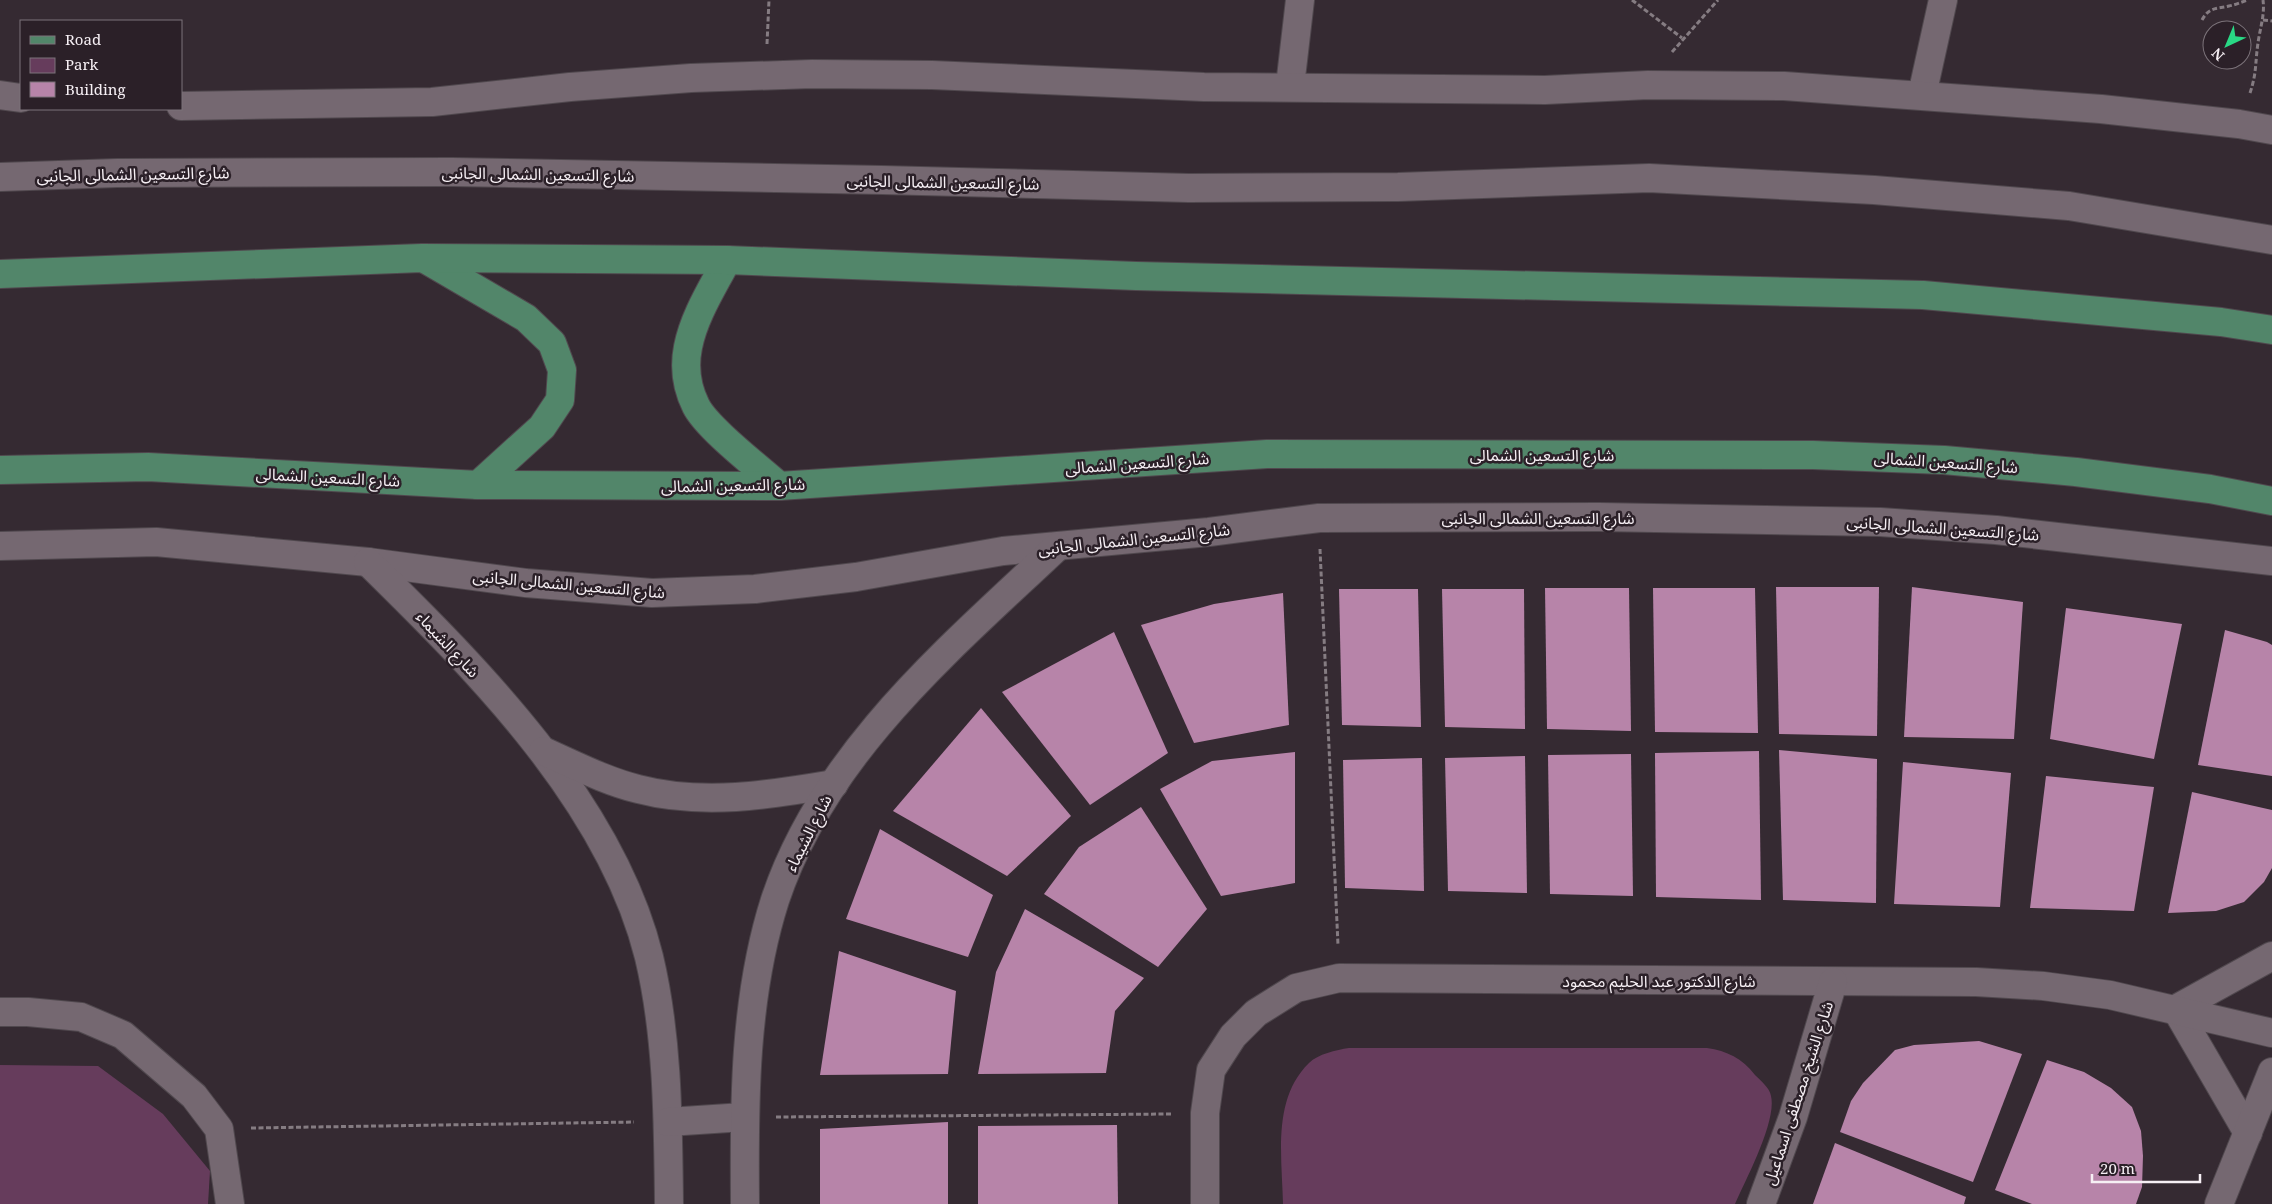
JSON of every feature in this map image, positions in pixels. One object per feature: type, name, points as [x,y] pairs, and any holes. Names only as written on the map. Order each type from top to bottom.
[{"type":"main road","points":[[422,258],[526,318],[552,344],[562,370],[560,400],[542,426],[478,485]]},
{"type":"main road","points":[[0,274],[422,258],[727,260],[1146,276],[1923,296],[2221,322],[2272,330]]},
{"type":"main road","points":[[727,260],[699,315],[688,347],[686,379],[697,408],[719,433],[779,486]]},
{"type":"main road","name":"شارع التسعين الشمالى","points":[[0,470],[148,467],[478,485],[779,486],[1267,454],[1813,455],[1944,460],[2076,472],[2210,490],[2272,501]]},
{"type":"street","points":[[1290,86],[1300,0]]},
{"type":"street","points":[[1922,95],[1943,0]]},
{"type":"street","points":[[182,106],[432,102],[570,87],[691,78],[767,75],[932,76],[1204,87],[1290,86],[1545,90],[1648,84],[1784,86],[1922,95],[2101,109],[2239,124],[2272,130]]},
{"type":"street","points":[[0,95],[20,98]]},
{"type":"street","name":"شارع التسعين الشمالى الجانبى","points":[[0,177],[117,173],[452,172],[1189,188],[1398,187],[1649,178],[1874,190],[2069,206],[2272,240]]},
{"type":"street","name":"شارع التسعين الشمالى الجانبى","points":[[0,546],[156,542],[368,562],[526,583],[652,593],[754,589],[856,577],[1003,551],[1209,532],[1319,518],[1599,517],[1880,522],[1996,530],[2272,562]]},
{"type":"street","name":"شارع الشيماء","points":[[745,1204],[744,1117],[750,1033],[760,962],[776,900],[801,840],[834,784],[881,720],[947,652],[1057,547]]},
{"type":"street","name":"شارع الشيماء","points":[[368,562],[440,633],[543,751],[590,821],[625,887],[648,955],[662,1025],[668,1122],[669,1204]]},
{"type":"street","points":[[543,751],[638,790],[691,798],[738,798],[834,784]]},
{"type":"street","points":[[2248,1133],[2176,1009],[2272,956]]},
{"type":"street","name":"شارع الدكتور عبد الحليم محمود","points":[[1205,1204],[1206,1113],[1211,1070],[1233,1036],[1256,1013],[1296,988],[1340,978],[1976,982],[2043,986],[2110,995],[2272,1033]]},
{"type":"street","name":"شارع الشيخ مصطفى اسماعيل","points":[[1761,1204],[1793,1117],[1833,982]]},
{"type":"street","points":[[0,1012],[28,1012],[81,1017],[123,1035],[194,1096],[219,1129],[230,1204]]},
{"type":"street","points":[[2219,1204],[2272,1072]]},
{"type":"street","points":[[668,1122],[744,1117]]},
{"type":"path","points":[[767,75],[768,0]]},
{"type":"path","points":[[1632,0],[1682,38]]},
{"type":"path","points":[[1648,84],[1682,38],[1718,0]]},
{"type":"path","points":[[2202,20],[2205,14],[2214,7],[2227,7],[2248,0]]},
{"type":"path","points":[[2239,124],[2257,73],[2258,40],[2263,20],[2263,0]]},
{"type":"path","points":[[2263,20],[2272,21]]},
{"type":"path","points":[[1319,518],[1340,978]]},
{"type":"path","points":[[744,1117],[1206,1113]]},
{"type":"path","points":[[219,1129],[668,1122]]},
{"type":"green space","points":[[1349,1048],[1707,1048],[1728,1053],[1745,1064],[1769,1090],[1772,1107],[1765,1135],[1735,1204],[1283,1204],[1282,1129],[1284,1111],[1289,1094],[1297,1077],[1309,1063],[1317,1057]]},
{"type":"green space","points":[[0,1065],[98,1066],[163,1114],[210,1171],[208,1204],[0,1204]]},
{"type":"building","points":[[1776,587],[1879,587],[1877,736],[1779,734]]},
{"type":"building","points":[[1912,587],[2023,602],[2014,739],[1904,737]]},
{"type":"building","points":[[1545,588],[1629,588],[1631,731],[1547,729]]},
{"type":"building","points":[[1653,588],[1755,588],[1758,733],[1655,732]]},
{"type":"building","points":[[1339,589],[1418,589],[1421,727],[1342,725]]},
{"type":"building","points":[[1442,589],[1524,589],[1525,729],[1445,727]]},
{"type":"building","points":[[1283,593],[1289,725],[1194,743],[1141,625],[1214,604]]},
{"type":"building","points":[[2066,608],[2182,624],[2154,759],[2050,739]]},
{"type":"building","points":[[2225,630],[2272,645],[2272,776],[2198,765]]},
{"type":"building","points":[[1114,632],[1168,753],[1090,805],[1002,692]]},
{"type":"building","points":[[981,708],[1071,816],[1007,876],[893,811]]},
{"type":"building","points":[[1779,750],[1877,759],[1876,903],[1783,900]]},
{"type":"building","points":[[1759,751],[1761,900],[1656,897],[1655,753]]},
{"type":"building","points":[[1295,752],[1295,883],[1221,896],[1160,789],[1212,761]]},
{"type":"building","points":[[1631,754],[1633,896],[1550,894],[1548,755]]},
{"type":"building","points":[[1525,756],[1527,893],[1448,891],[1445,758]]},
{"type":"building","points":[[1422,758],[1424,891],[1345,888],[1343,760]]},
{"type":"building","points":[[1903,762],[2011,773],[2000,907],[1894,904]]},
{"type":"building","points":[[2046,776],[2154,787],[2134,911],[2030,908]]},
{"type":"building","points":[[2192,792],[2272,810],[2272,868],[2264,882],[2244,902],[2216,911],[2168,913]]},
{"type":"building","points":[[1141,807],[1207,909],[1158,967],[1044,894],[1079,847]]},
{"type":"building","points":[[880,829],[993,895],[968,957],[846,919]]},
{"type":"building","points":[[1025,909],[1144,978],[1115,1011],[1106,1073],[978,1074],[996,972]]},
{"type":"building","points":[[839,951],[956,991],[948,1074],[820,1075]]},
{"type":"building","points":[[1979,1041],[2022,1054],[1973,1182],[1840,1132],[1851,1101],[1863,1083],[1895,1050],[1914,1045]]},
{"type":"building","points":[[2047,1060],[2084,1072],[2111,1088],[2132,1107],[2141,1131],[2143,1156],[2142,1187],[2136,1204],[2032,1204],[1995,1190]]},
{"type":"building","points":[[948,1122],[948,1204],[820,1204],[820,1129]]},
{"type":"building","points":[[1117,1125],[1118,1204],[978,1204],[978,1126]]},
{"type":"building","points":[[1835,1143],[1966,1197],[1964,1204],[1813,1204]]}]
